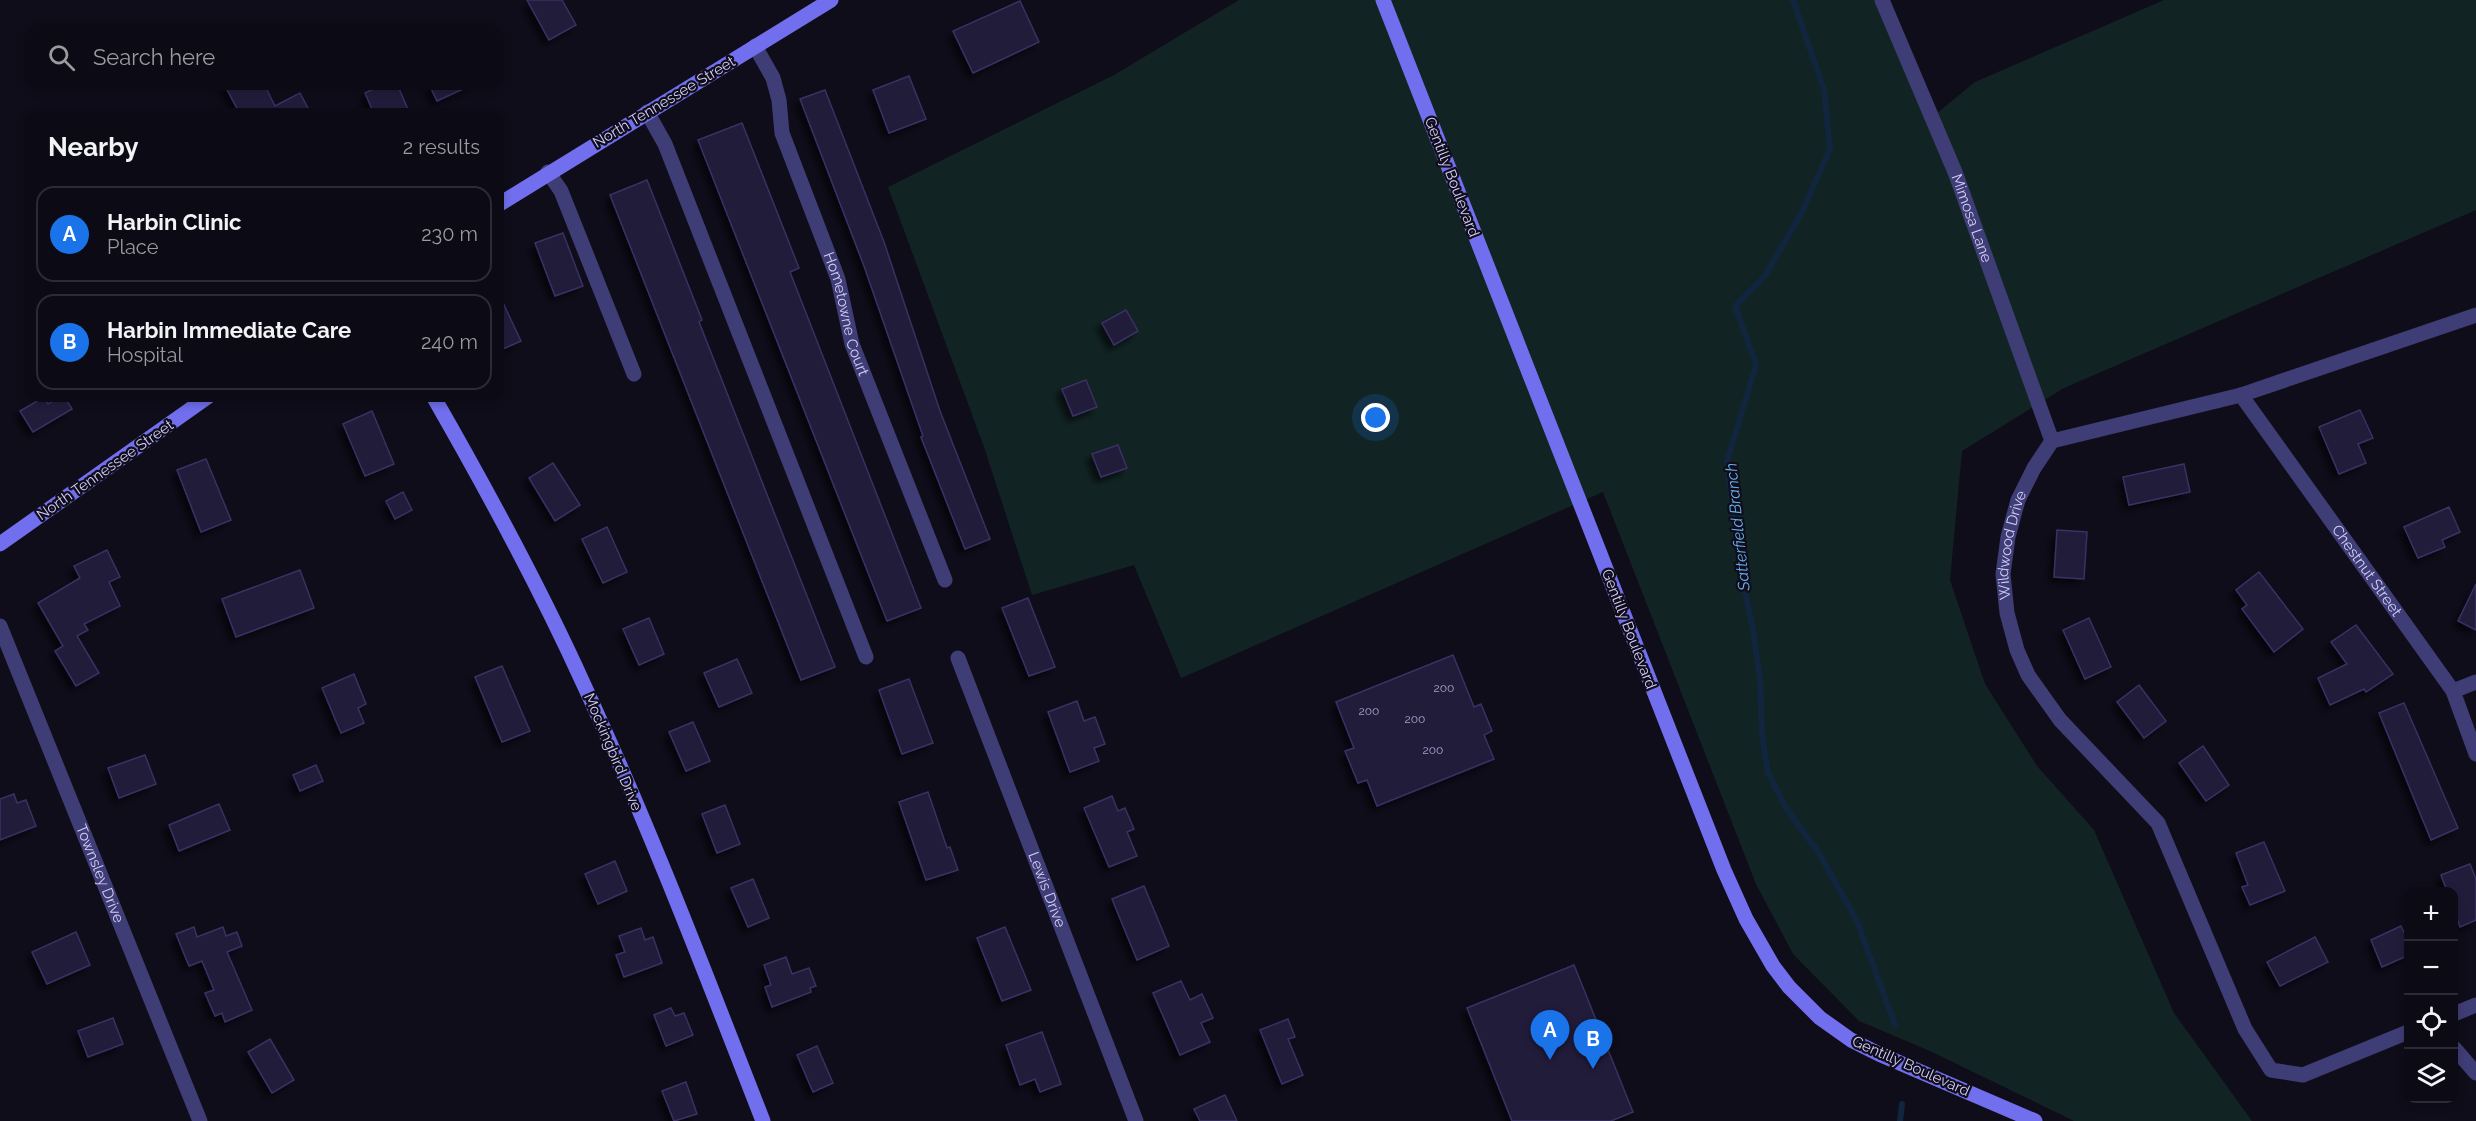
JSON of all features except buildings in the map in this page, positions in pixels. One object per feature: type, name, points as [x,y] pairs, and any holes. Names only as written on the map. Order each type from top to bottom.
[{"type":"street","name":"North Tennessee Street","points":[[504,201],[831,0]]},
{"type":"street","name":"Gentilly Boulevard","points":[[1383,0],[1724,870],[1759,943],[1773,966],[1804,1003],[1851,1040],[2035,1121]]},
{"type":"street","name":"Mimosa Lane","points":[[1882,0],[1954,172],[2052,441]]},
{"type":"street","name":"Hometowne Court","points":[[755,46],[773,78],[779,100],[782,133],[838,279],[852,344],[945,580]]},
{"type":"street","points":[[647,112],[665,144],[866,657]]},
{"type":"street","points":[[548,172],[561,191],[634,374]]},
{"type":"street","points":[[2052,441],[2241,395],[2476,315]]},
{"type":"street","name":"Chestnut Street","points":[[2241,395],[2453,691],[2476,754]]},
{"type":"street","name":"North Tennessee Street","points":[[0,544],[201,402]]},
{"type":"street","name":"Mockingbird Drive","points":[[437,402],[484,483],[584,684],[681,912],[763,1121]]},
{"type":"street","name":"Wildwood Drive","points":[[2052,441],[2034,468],[2018,500],[2008,537],[2003,574],[2007,613],[2017,650],[2028,675],[2060,720],[2158,823],[2245,1029],[2271,1070],[2303,1075],[2404,1034]]},
{"type":"street","name":"Townsley Drive","points":[[0,626],[200,1121]]},
{"type":"street","name":"Lewis Drive","points":[[958,658],[1136,1121]]},
{"type":"street","points":[[2453,691],[2476,682]]},
{"type":"street","points":[[2458,1012],[2476,1005]]},
{"type":"street","points":[[2455,1049],[2476,1073]]},
{"type":"green space","points":[[1239,0],[1883,0],[1931,118],[1975,82],[2164,0],[2476,0],[2476,210],[2064,388],[1962,451],[1950,580],[1985,684],[2037,766],[2094,830],[2174,1013],[2252,1121],[2074,1121],[1930,1051],[1859,1021],[1793,954],[1756,884],[1603,492],[1181,678],[1134,565],[1032,595],[984,447],[888,187],[1114,75]]},
{"type":"waterway","name":"Satterfield Branch","points":[[1793,0],[1824,90],[1830,149],[1802,212],[1765,276],[1735,306],[1756,365],[1727,461],[1739,563],[1753,629],[1760,679],[1762,735],[1768,773],[1786,808],[1820,855],[1857,921],[1895,1025]]},
{"type":"waterway","name":"Satterfield Branch","points":[[1900,1121],[1902,1104]]},
{"type":"place","name":"Harbin Clinic","points":[[1550,1060]]},
{"type":"place","name":"Harbin Immediate Care","points":[[1593,1069]]}]
